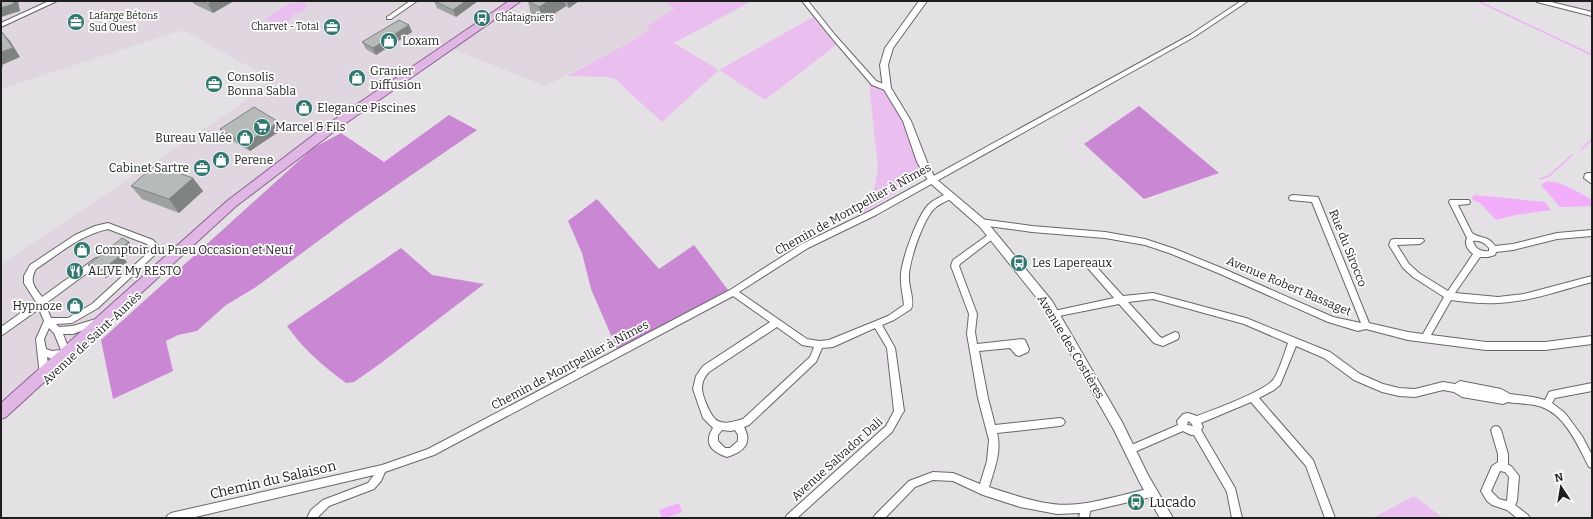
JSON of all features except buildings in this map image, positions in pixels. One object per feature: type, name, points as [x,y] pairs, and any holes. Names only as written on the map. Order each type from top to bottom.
[{"type":"main road","name":"Avenue de Saint-Aunès","points":[[1,422],[101,320],[231,204],[332,127],[516,1]]},
{"type":"main road","name":"Avenue de Saint-Aunès","points":[[1,412],[43,373],[82,347],[252,188]]},
{"type":"street","points":[[1,25],[54,1]]},
{"type":"street","points":[[390,18],[414,1]]},
{"type":"street","points":[[805,1],[874,83],[887,88],[884,65],[889,48],[923,1]]},
{"type":"street","name":"Chemin de Montpellier à Nîmes","points":[[382,469],[431,452],[733,292],[805,246],[873,213],[1192,36],[1244,1]]},
{"type":"street","points":[[1539,1],[1592,14]]},
{"type":"street","name":"Avenue des Costières","points":[[887,88],[907,121],[922,162],[932,180],[980,222],[1048,304],[1111,413],[1152,493],[1167,518]]},
{"type":"street","points":[[1592,176],[1588,176],[1588,178],[1592,181]]},
{"type":"street","points":[[733,292],[805,342],[819,345],[830,344],[891,318],[908,307],[905,273],[910,253],[922,224],[932,207],[950,196]]},
{"type":"street","name":"Rue du Sirocco","points":[[1293,198],[1316,199],[1366,326]]},
{"type":"street","points":[[1466,202],[1453,202],[1469,235],[1473,238],[1480,238],[1487,241],[1493,249]]},
{"type":"street","name":"Avenue Robert Bassaget","points":[[980,222],[1032,229],[1105,235],[1145,242],[1202,263],[1331,320],[1358,327],[1366,326],[1425,338],[1466,344],[1509,347],[1545,346],[1592,340]]},
{"type":"street","points":[[42,352],[52,355],[67,356],[57,332],[48,321],[41,303],[28,283],[28,276],[33,268],[82,234],[95,228],[108,226],[130,237],[150,242],[157,249],[95,306],[69,321],[48,321]]},
{"type":"street","points":[[1493,249],[1510,248],[1547,237],[1577,233],[1592,233]]},
{"type":"street","points":[[983,490],[992,461],[994,440],[983,398],[970,330],[974,322],[973,314],[955,266],[956,262],[992,235]]},
{"type":"street","points":[[1473,238],[1470,239],[1469,244],[1472,249],[1478,253],[1490,254],[1493,252],[1493,249]]},
{"type":"street","points":[[1420,241],[1403,240],[1394,242],[1393,245],[1406,266],[1416,275],[1449,296],[1498,300],[1524,297],[1592,279]]},
{"type":"street","points":[[1,332],[108,253]]},
{"type":"street","points":[[1425,338],[1449,296],[1478,253]]},
{"type":"street","points":[[1089,264],[1157,340],[1163,342],[1175,336]]},
{"type":"street","points":[[1054,314],[1121,300],[1153,296],[1246,321],[1327,355],[1357,376],[1382,388],[1415,394],[1443,386],[1456,388],[1462,393],[1503,400],[1508,398],[1547,405],[1555,410],[1566,421],[1592,464]]},
{"type":"street","points":[[57,332],[73,330],[101,320]]},
{"type":"street","points":[[43,373],[44,367],[40,339],[48,321]]},
{"type":"street","points":[[777,322],[706,369],[700,376],[697,389],[706,416],[711,422],[720,426],[731,427],[746,422],[813,359],[819,345]]},
{"type":"street","name":"Avenue Salvador Dali","points":[[790,518],[889,429],[896,420],[899,411],[891,348],[877,324]]},
{"type":"street","points":[[1130,450],[1183,427],[1188,431],[1276,384],[1293,342]]},
{"type":"street","points":[[974,348],[1015,344]]},
{"type":"street","points":[[1547,405],[1552,395],[1592,387]]},
{"type":"street","points":[[1252,397],[1310,463],[1330,518]]},
{"type":"street","points":[[992,429],[1060,422]]},
{"type":"street","points":[[720,426],[713,436],[713,443],[717,449],[727,452],[739,448],[742,444],[742,432],[737,426]]},
{"type":"street","points":[[1196,426],[1232,491],[1237,518]]},
{"type":"street","points":[[1496,430],[1503,454],[1503,467]]},
{"type":"street","points":[[1510,506],[1512,501],[1514,476],[1511,472],[1498,466],[1486,491],[1496,503],[1510,506],[1516,513],[1525,518]]},
{"type":"street","points":[[312,518],[314,513],[326,503],[371,486],[382,469]]},
{"type":"street","name":"Chemin du Salaison","points":[[171,518],[382,469]]},
{"type":"street","points":[[878,518],[912,484],[933,476],[953,477],[983,490],[1020,502],[1085,513],[1152,493]]},
{"type":"shaded area","points":[[1,1],[664,1],[676,9],[647,26],[650,28],[627,44],[545,86],[443,45],[320,131],[225,204],[95,316],[1,405],[1,264],[254,95],[249,92],[271,79],[183,30],[1,89]]},
{"type":"shaded area","points":[[664,1],[752,1],[674,43],[719,70],[662,122],[617,80],[609,77],[567,76],[627,44],[650,29],[646,26],[675,9]]},
{"type":"shaded area","points":[[1532,1],[1592,1],[1592,16]]},
{"type":"shaded area","points":[[304,2],[307,6],[300,13],[298,12],[290,16],[292,18],[286,21],[276,24],[267,19],[270,15],[291,3]]},
{"type":"shaded area","points":[[813,17],[836,45],[765,100],[719,70]]},
{"type":"shaded area","points":[[869,83],[883,89],[902,120],[923,176],[863,213],[875,186],[878,169]]},
{"type":"shaded area","points":[[1139,106],[1219,173],[1144,199],[1084,144]]},
{"type":"shaded area","points":[[449,115],[477,130],[352,216],[256,287],[226,305],[197,331],[178,335],[166,341],[173,371],[113,399],[101,340],[313,148],[341,133],[384,162]]},
{"type":"shaded area","points":[[1547,181],[1565,185],[1576,191],[1592,200],[1592,206],[1560,207],[1541,185]]},
{"type":"shaded area","points":[[1475,195],[1545,202],[1551,210],[1516,215],[1496,220],[1480,203],[1473,200],[1472,197]]},
{"type":"shaded area","points":[[597,199],[659,269],[694,245],[728,290],[617,349],[591,289],[582,253],[568,221]]},
{"type":"shaded area","points":[[401,248],[432,275],[484,284],[381,363],[354,382],[346,383],[314,357],[287,326]]},
{"type":"shaded area","points":[[1414,496],[1443,518],[1373,518]]},
{"type":"shaded area","points":[[679,503],[682,512],[662,518],[659,510]]},
{"type":"waterway","points":[[1478,1],[1592,55]]},
{"type":"waterway","points":[[1581,150],[1592,139]]},
{"type":"waterway","points":[[1540,179],[1549,176],[1572,155]]},
{"type":"place","name":"Châtaigniers","points":[[482,18]]},
{"type":"place","name":"Lafarge Bétons Sud Ouest","points":[[76,22]]},
{"type":"place","name":"Charvet - Total","points":[[332,27]]},
{"type":"place","name":"Loxam","points":[[389,41]]},
{"type":"place","name":"Granier Diffusion","points":[[357,78]]},
{"type":"place","name":"Consolis Bonna Sabla","points":[[214,84]]},
{"type":"place","name":"Elegance Piscines","points":[[304,108]]},
{"type":"place","name":"Marcel & Fils","points":[[262,127]]},
{"type":"place","name":"Bureau Vallée","points":[[245,138]]},
{"type":"place","name":"Perene","points":[[221,160]]},
{"type":"place","name":"Cabinet Sartre","points":[[202,168]]},
{"type":"place","name":"Comptoir du Pneu Occasion et Neuf","points":[[82,250]]},
{"type":"place","name":"Les Lapereaux","points":[[1019,263]]},
{"type":"place","name":"ALIVE My RESTO","points":[[75,271]]},
{"type":"place","name":"Hypnoze","points":[[75,306]]},
{"type":"place","name":"Lucado","points":[[1136,502]]}]
